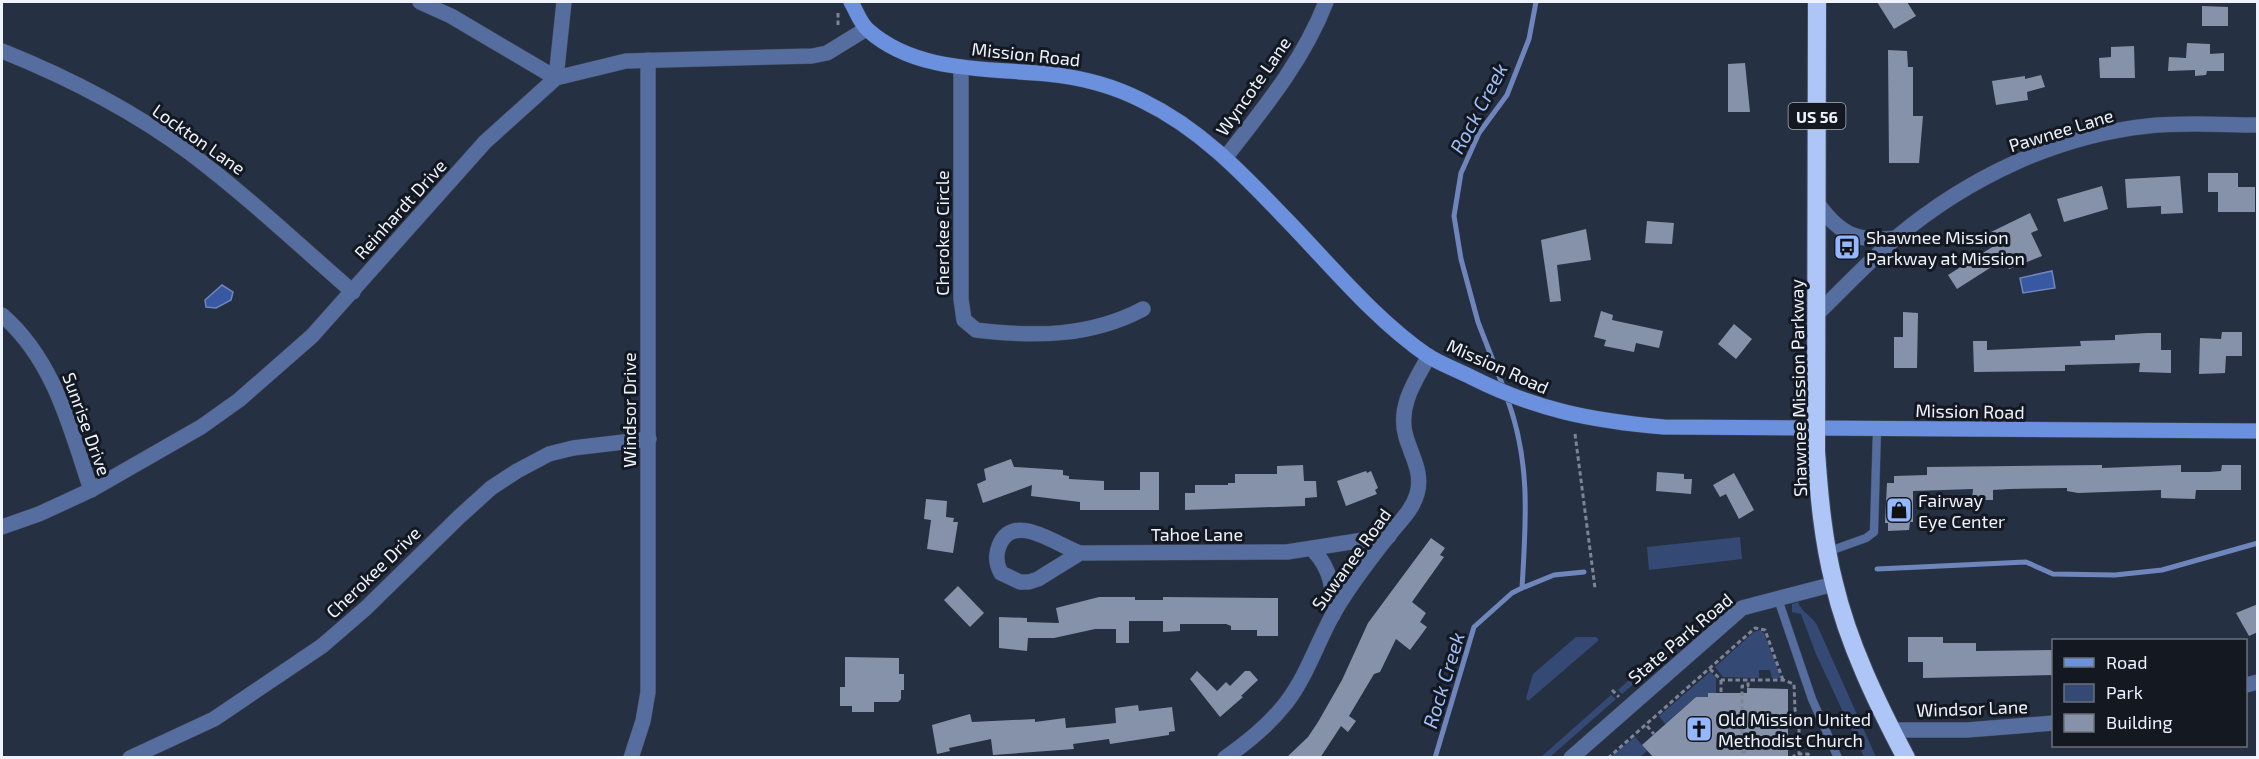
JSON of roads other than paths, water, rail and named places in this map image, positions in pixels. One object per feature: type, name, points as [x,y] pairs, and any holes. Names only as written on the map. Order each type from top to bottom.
[{"type":"highway","name":"Shawnee Mission Parkway","points":[[1816,2],[1818,480],[1827,552],[1834,584],[1851,638],[1906,758]]},
{"type":"main road","name":"Mission Road","points":[[844,5],[866,29],[898,49],[922,59],[961,67],[1048,74],[1086,81],[1120,92],[1177,119],[1225,158],[1382,317],[1435,359],[1507,395],[1565,414],[1607,422],[1664,427],[2258,431]]},
{"type":"street","points":[[420,2],[452,16],[556,78],[564,2]]},
{"type":"street","name":"Wyncote Lane","points":[[1225,158],[1286,79],[1313,33],[1326,2]]},
{"type":"street","name":"Reinhardt Drive","points":[[2,527],[39,514],[91,490],[201,428],[239,400],[312,336],[485,142],[556,78],[626,61],[812,56],[827,53],[866,29]]},
{"type":"street","name":"Lockton Lane","points":[[2,51],[73,83],[165,135],[238,190],[353,292]]},
{"type":"street","name":"Windsor Drive","points":[[631,758],[643,721],[648,692],[648,60]]},
{"type":"street","name":"Cherokee Circle","points":[[961,67],[961,298],[964,320],[976,330],[1057,333],[1089,331],[1116,323],[1143,309]]},
{"type":"street","name":"Pawnee Lane","points":[[1818,313],[1897,238],[1941,204],[1995,172],[2030,155],[2148,126],[2258,125]]},
{"type":"street","points":[[1818,204],[1832,224],[1855,236],[1870,240],[1897,238]]},
{"type":"street","name":"Sunrise Drive","points":[[2,315],[27,340],[59,394],[91,490]]},
{"type":"street","name":"Suwanee Road","points":[[1225,758],[1249,741],[1287,701],[1302,679],[1333,615],[1389,536],[1406,517],[1417,495],[1418,476],[1415,455],[1406,437],[1404,417],[1408,393],[1435,359]]},
{"type":"street","name":"Cherokee Drive","points":[[130,758],[214,719],[322,646],[366,608],[491,488],[517,471],[557,452],[649,439]]},
{"type":"street","name":"Tahoe Lane","points":[[1080,553],[1038,579],[1020,582],[1001,573],[996,559],[997,550],[1006,535],[1020,531],[1045,536],[1080,553],[1263,553],[1313,550],[1389,536]]},
{"type":"street","points":[[1313,550],[1323,561],[1330,575],[1333,615]]},
{"type":"street","name":"State Park Road","points":[[1570,758],[1742,608],[1834,584]]},
{"type":"street","name":"Windsor Lane","points":[[1892,730],[1967,730],[2052,723]]},
{"type":"lane","points":[[1827,552],[1866,538],[1874,532],[1877,429]]},
{"type":"lane","points":[[1778,599],[1812,699],[1839,758]]},
{"type":"waterway","name":"Rock Creek","points":[[1504,389],[1478,322],[1461,259],[1454,216],[1461,173],[1479,133],[1507,95],[1529,39],[1536,2]]},
{"type":"waterway","name":"Rock Creek","points":[[1435,758],[1474,627],[1512,593],[1522,588],[1525,492],[1520,445],[1507,398]]},
{"type":"waterway","points":[[1877,569],[2026,562],[2053,574],[2115,575],[2162,570],[2258,543]]},
{"type":"waterway","points":[[1522,588],[1554,575],[1584,572]]},
{"type":"place","name":"Shawnee Mission Parkway at Mission","points":[[1847,247]]},
{"type":"place","name":"Fairway Eye Center","points":[[1899,510]]},
{"type":"place","name":"Old Mission United Methodist Church","points":[[1699,729]]}]
